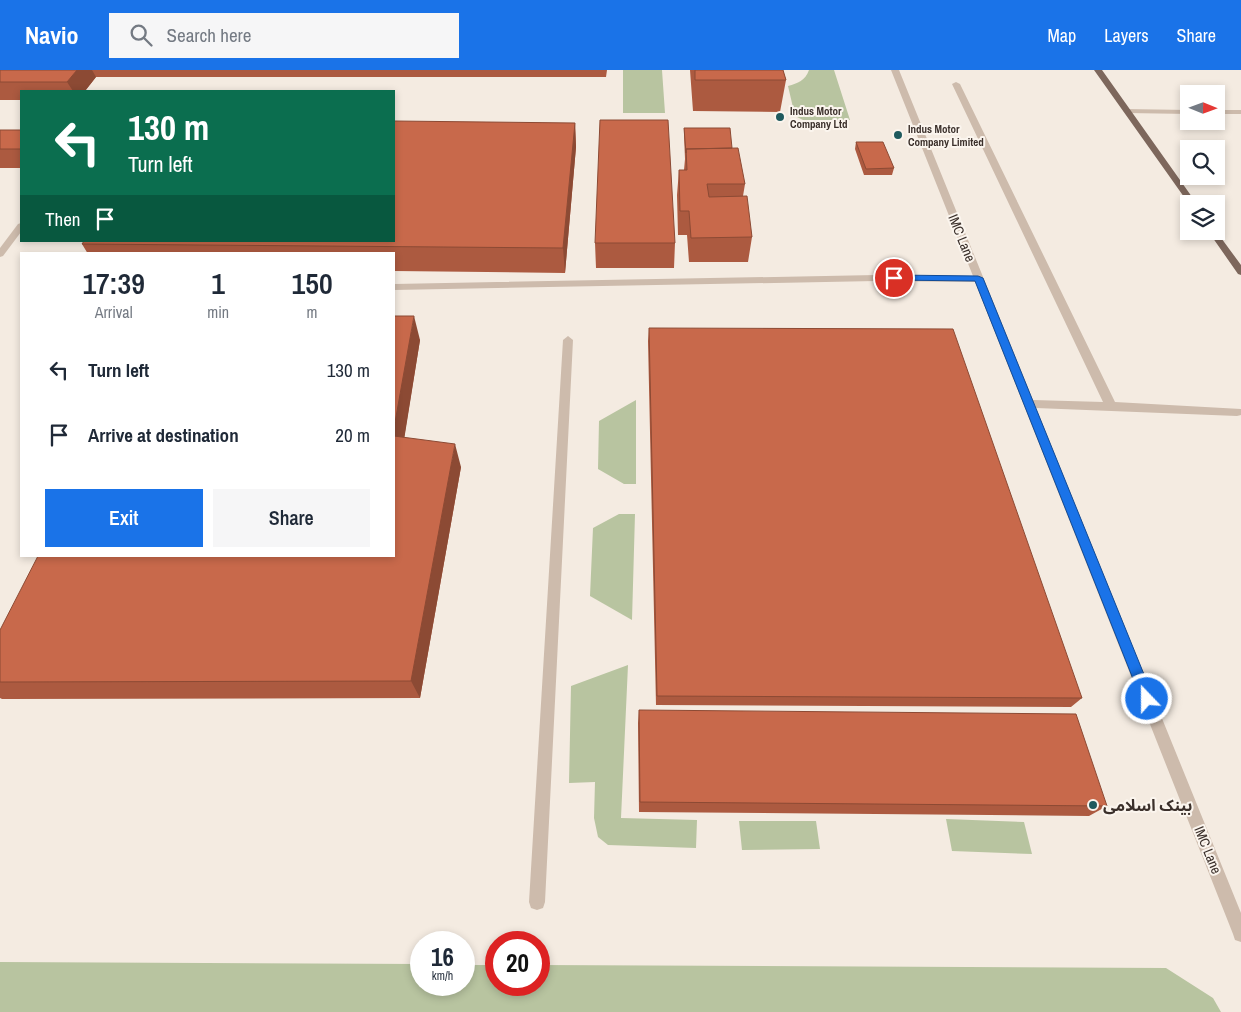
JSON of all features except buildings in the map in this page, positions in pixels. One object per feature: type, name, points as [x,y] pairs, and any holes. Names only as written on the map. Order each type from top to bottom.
[{"type":"main road","points":[[1098,70],[1187,195]]},
{"type":"main road","points":[[1218,240],[1241,272]]},
{"type":"lane","name":"IMC Lane","points":[[895,70],[1241,934]]},
{"type":"lane","points":[[956,84],[1111,406]]},
{"type":"lane","points":[[1127,111],[1180,112]]},
{"type":"lane","points":[[1225,112],[1241,112]]},
{"type":"lane","points":[[0,254],[20,227]]},
{"type":"lane","points":[[395,287],[851,278],[978,278]]},
{"type":"lane","points":[[537,902],[568,340]]},
{"type":"lane","points":[[1029,404],[1237,412]]},
{"type":"green space","points":[[623,70],[662,70],[665,113],[623,113]]},
{"type":"green space","points":[[809,70],[834,70],[850,120],[803,120],[795,116],[788,86],[801,81]]},
{"type":"green space","points":[[636,400],[636,484],[624,484],[598,469],[599,421]]},
{"type":"green space","points":[[619,514],[635,514],[632,620],[590,596],[593,528]]},
{"type":"green space","points":[[628,665],[621,818],[697,820],[696,848],[608,845],[598,837],[594,818],[595,782],[569,783],[571,686]]},
{"type":"green space","points":[[946,819],[1024,822],[1032,854],[952,851]]},
{"type":"green space","points":[[739,821],[816,821],[820,849],[742,850]]},
{"type":"green space","points":[[0,962],[410,964],[410,996],[475,996],[475,965],[485,965],[485,996],[550,996],[550,965],[1166,968],[1213,998],[1221,1012],[0,1012]]},
{"type":"place","name":"Indus Motor Company Ltd","points":[[780,117]]},
{"type":"place","name":"Indus Motor Company Limited","points":[[898,135]]},
{"type":"place","name":"بینک اسلامی","points":[[1093,805]]},
{"type":"route","points":[[894,278],[978,278],[1147,699]]}]
